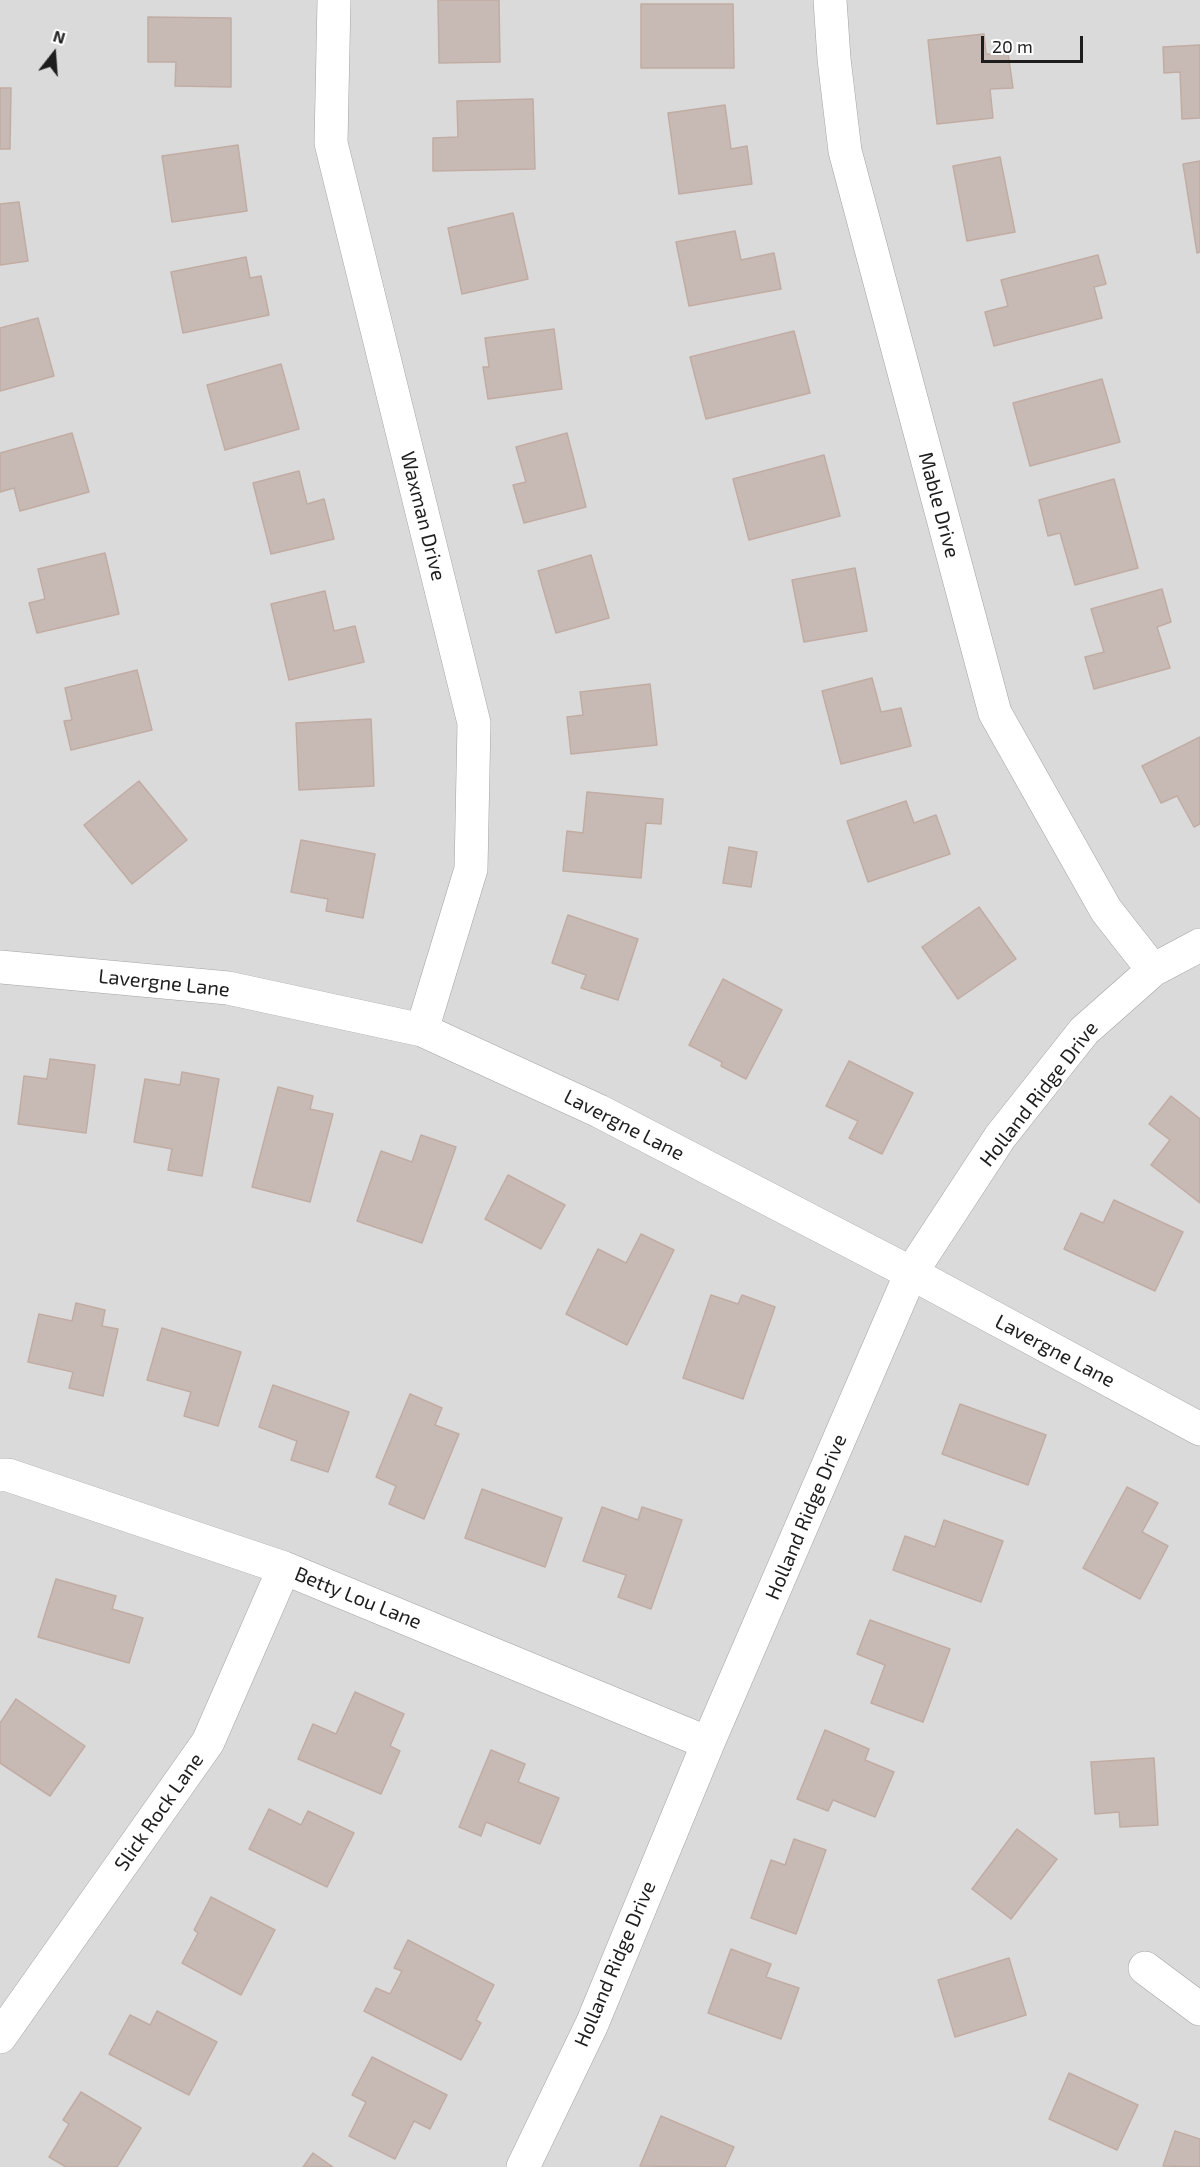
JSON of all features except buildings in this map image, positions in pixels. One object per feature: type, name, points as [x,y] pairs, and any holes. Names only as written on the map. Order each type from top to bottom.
[{"type":"street","name":"Waxman Drive","points":[[334,0],[331,143],[474,723],[471,868],[422,1030]]},
{"type":"street","name":"Mable Drive","points":[[830,0],[834,59],[845,151],[995,713],[1106,910],[1154,970]]},
{"type":"street","name":"Holland Ridge Drive","points":[[523,2167],[592,2025],[708,1743],[911,1273],[1000,1137],[1084,1031],[1154,970],[1200,945]]},
{"type":"street","name":"Lavergne Lane","points":[[0,967],[228,987],[422,1030],[599,1111],[911,1273],[1200,1429]]},
{"type":"street","name":"Betty Lou Lane","points":[[0,1474],[284,1568],[708,1743]]},
{"type":"street","name":"Slick Rock Lane","points":[[0,2037],[208,1742],[284,1568]]},
{"type":"street","points":[[1145,1968],[1200,2008]]},
{"type":"shaded area","points":[[0,0],[1200,0],[1200,2167],[0,2167]]}]
